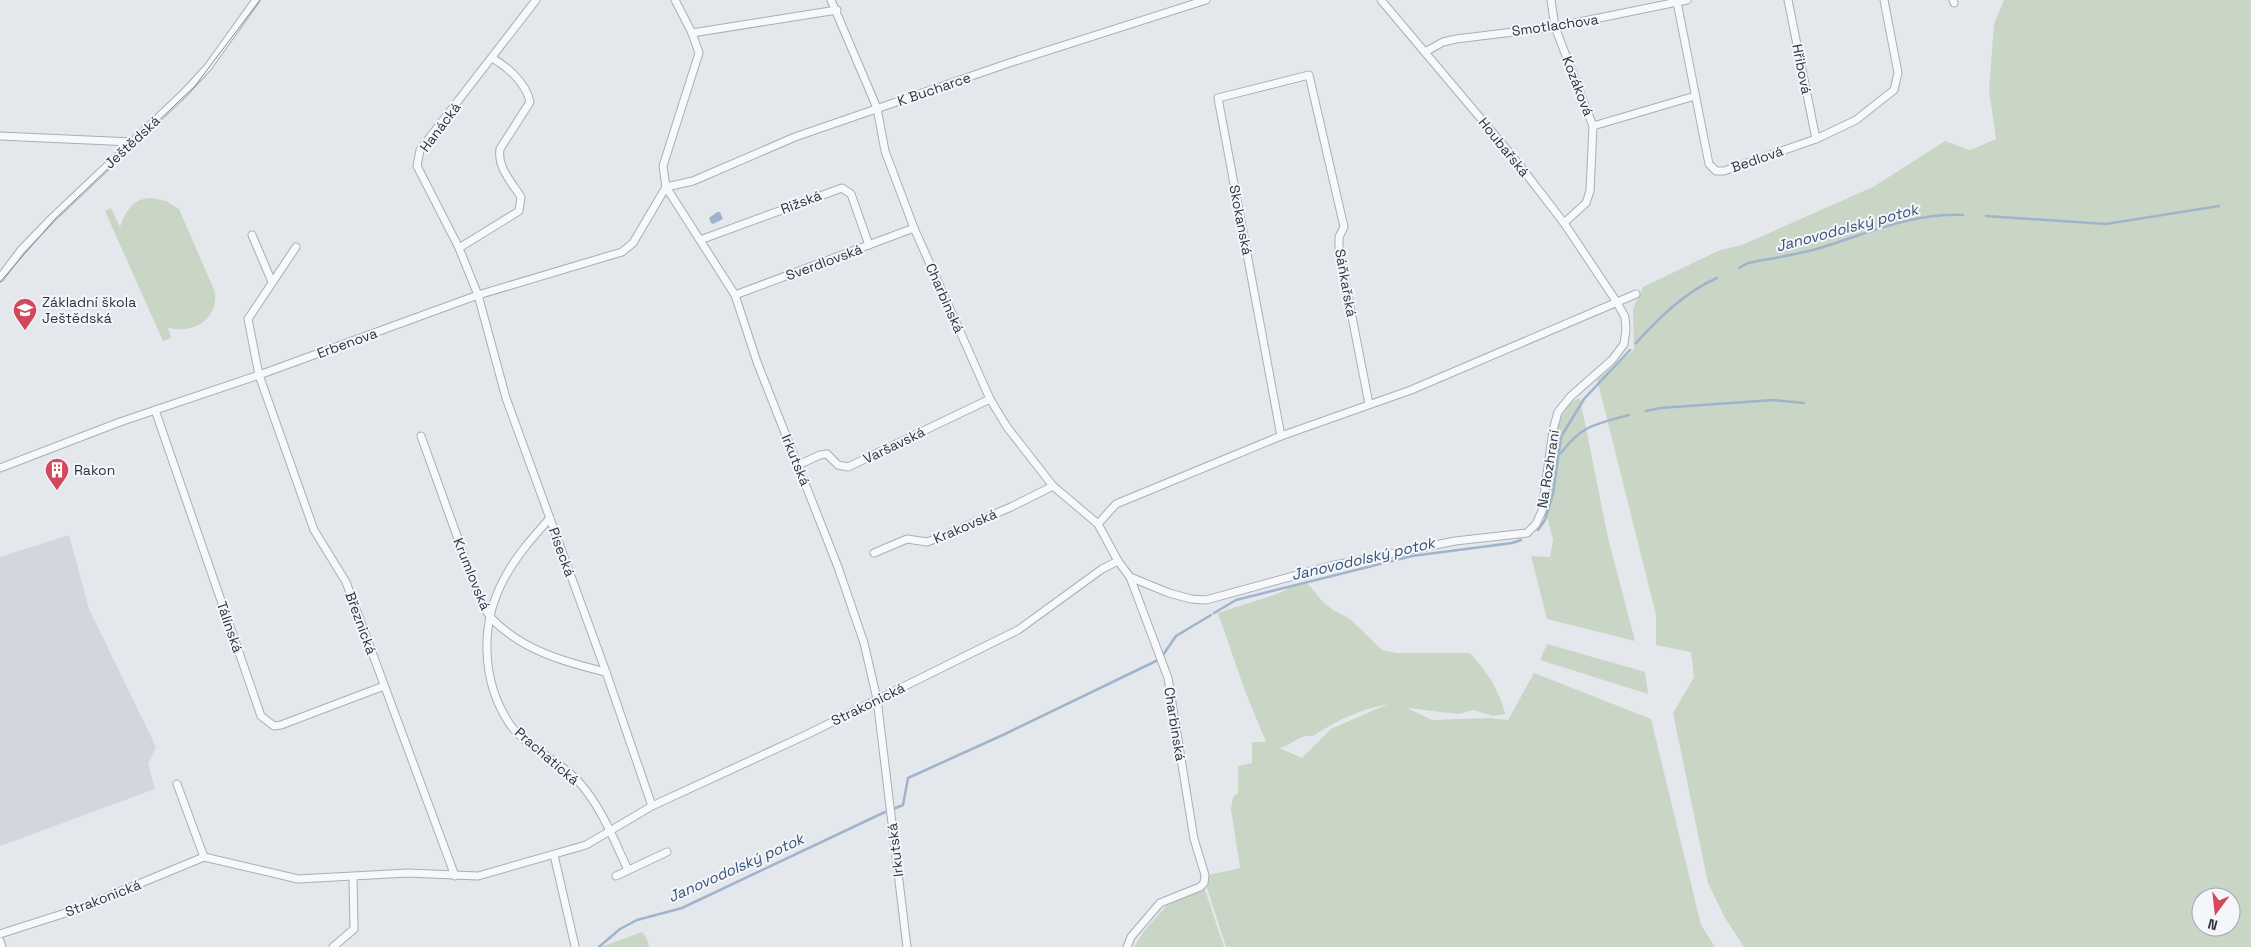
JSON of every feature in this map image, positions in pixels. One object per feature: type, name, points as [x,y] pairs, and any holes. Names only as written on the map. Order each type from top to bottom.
[{"type":"street","name":"Ještědská","points":[[0,278],[21,250],[52,218],[184,93],[208,66],[256,0]]},
{"type":"street","name":"Hanácká","points":[[478,295],[459,248],[422,180],[417,166],[418,158],[420,150],[536,0]]},
{"type":"street","name":"Irkutská","points":[[675,0],[692,33],[699,53],[663,166],[666,187],[735,295],[757,362],[838,567],[864,643],[877,699],[907,947]]},
{"type":"street","name":"Charbinská","points":[[831,0],[837,10],[877,108],[885,151],[914,228],[990,399],[1007,427],[1052,486],[1098,524],[1118,561]]},
{"type":"street","name":"K Bucharce","points":[[666,187],[693,181],[795,137],[877,108],[1012,62],[1206,0]]},
{"type":"street","name":"Houbařská","points":[[1382,0],[1514,158],[1564,223],[1616,301]]},
{"type":"street","name":"Kozáková","points":[[1551,0],[1556,27],[1593,126],[1590,192],[1586,203],[1564,223]]},
{"type":"street","name":"Smotlachova","points":[[1425,52],[1443,42],[1456,39],[1556,27],[1687,0]]},
{"type":"street","name":"Hřibová","points":[[1788,0],[1816,139]]},
{"type":"street","points":[[1816,139],[1856,120],[1894,90],[1898,73],[1884,0]]},
{"type":"street","name":"Bedlová","points":[[1677,2],[1709,164],[1716,171],[1724,171],[1816,139]]},
{"type":"street","points":[[692,33],[837,10]]},
{"type":"street","points":[[459,248],[519,211],[521,203],[521,197],[500,164],[499,155],[500,149],[530,102],[528,95],[509,68],[492,58]]},
{"type":"street","name":"Sáňkařská","points":[[1310,75],[1344,227],[1339,237],[1339,250],[1368,404]]},
{"type":"street","name":"Skokanská","points":[[1281,436],[1218,98],[1310,75]]},
{"type":"street","points":[[1593,126],[1695,96]]},
{"type":"street","points":[[0,136],[132,142]]},
{"type":"street","name":"Erbenova","points":[[0,468],[478,295],[622,252],[633,243],[666,187]]},
{"type":"street","name":"Rižská","points":[[700,240],[842,188],[851,194],[869,245]]},
{"type":"street","name":"Sverdlovská","points":[[735,295],[914,228]]},
{"type":"street","points":[[252,235],[272,282]]},
{"type":"street","name":"Březnická","points":[[296,248],[248,318],[259,375],[314,530],[346,582],[455,876]]},
{"type":"street","points":[[1098,524],[1116,504],[1281,436],[1411,390],[1636,294]]},
{"type":"street","name":"Písecká","points":[[478,295],[506,398],[606,672],[652,806]]},
{"type":"street","name":"Na Rozhraní","points":[[1130,577],[1169,593],[1191,599],[1206,600],[1330,566],[1455,541],[1527,533],[1536,524],[1542,511],[1553,430],[1558,412],[1570,397],[1612,360],[1624,344],[1625,317],[1616,301]]},
{"type":"street","name":"Varšavská","points":[[798,466],[820,455],[827,454],[838,465],[848,467],[990,399]]},
{"type":"street","name":"Tálínská","points":[[156,410],[261,716],[274,726],[281,726],[384,686]]},
{"type":"street","name":"Krumlovská","points":[[421,436],[479,597],[490,616],[521,641],[544,654],[567,663],[606,672]]},
{"type":"street","name":"Krakovská","points":[[874,553],[907,539],[927,542],[935,539],[1011,507],[1052,486]]},
{"type":"street","name":"Prachatická","points":[[550,518],[513,564],[503,580],[490,616],[486,639],[490,683],[510,724],[536,748],[578,780],[592,799],[610,831]]},
{"type":"street","points":[[1118,561],[1130,577]]},
{"type":"street","name":"Strakonická","points":[[0,934],[78,908],[204,857],[298,879],[353,878],[408,873],[478,876],[554,855],[586,844],[652,806],[1018,630],[1102,569],[1118,561]]},
{"type":"street","name":"Charbinská","points":[[1127,947],[1131,937],[1160,903],[1200,887],[1204,883],[1205,875],[1194,839],[1168,678],[1130,577]]},
{"type":"street","points":[[177,784],[204,857]]},
{"type":"street","points":[[610,831],[628,870]]},
{"type":"street","points":[[616,876],[667,852]]},
{"type":"street","points":[[554,855],[575,946]]},
{"type":"street","points":[[333,947],[354,929],[353,878]]},
{"type":"street","points":[[0,942],[2,947]]},
{"type":"shaded area","points":[[69,535],[89,609],[156,747],[148,764],[155,789],[0,846],[0,557]]},
{"type":"green space","points":[[2004,0],[2251,0],[2251,947],[1744,947],[1724,916],[1708,883],[1673,713],[1694,677],[1691,652],[1656,645],[1656,615],[1597,379],[1634,350],[1633,309],[1643,287],[1720,250],[1742,245],[1873,187],[1945,141],[1970,150],[1996,139],[1989,90],[1994,24]]},
{"type":"green space","points":[[151,198],[166,201],[179,209],[215,292],[215,302],[212,310],[202,323],[186,329],[168,328],[171,338],[163,341],[105,211],[111,208],[120,227],[124,216],[135,203],[139,200]]},
{"type":"green space","points":[[1580,398],[1608,538],[1635,641],[1547,619],[1531,556],[1550,557],[1553,540],[1546,512],[1554,446],[1560,419],[1570,402]]},
{"type":"green space","points":[[1299,583],[1307,583],[1323,602],[1350,619],[1382,650],[1396,653],[1470,653],[1492,681],[1500,697],[1505,714],[1493,716],[1473,710],[1459,714],[1407,708],[1432,720],[1490,718],[1508,720],[1534,673],[1651,719],[1701,925],[1715,947],[1226,947],[1207,888],[1209,875],[1240,868],[1231,809],[1233,797],[1238,793],[1238,766],[1252,763],[1252,742],[1266,742],[1245,691],[1218,613],[1277,594]],"holes":[[[1388,704],[1331,729],[1302,758],[1279,748],[1299,738],[1313,736],[1330,725],[1358,712]]]},
{"type":"green space","points":[[1547,644],[1645,672],[1648,694],[1540,660]]},
{"type":"green space","points":[[1204,887],[1224,947],[1134,947],[1144,931],[1168,904]]},
{"type":"green space","points":[[642,932],[647,939],[649,947],[601,947]]},
{"type":"water","points":[[720,212],[723,219],[713,224],[709,218]]},
{"type":"waterway","name":"Janovodolský potok","points":[[1986,216],[2106,224],[2219,206]]},
{"type":"waterway","name":"Janovodolský potok","points":[[1739,268],[1748,263],[1811,250],[1908,220],[1945,215],[1963,215]]},
{"type":"waterway","name":"Janovodolský potok","points":[[1636,343],[1684,298],[1694,290],[1717,278]]},
{"type":"waterway","name":"Janovodolský potok","points":[[1538,530],[1545,520],[1553,494],[1561,437],[1584,399],[1630,350]]},
{"type":"waterway","points":[[1646,411],[1660,408],[1773,400],[1804,403]]},
{"type":"waterway","points":[[1561,453],[1576,437],[1590,427],[1629,415]]},
{"type":"waterway","name":"Janovodolský potok","points":[[1214,613],[1236,600],[1412,556],[1512,543],[1521,540]]},
{"type":"waterway","name":"Janovodolský potok","points":[[1163,655],[1176,636],[1211,615]]},
{"type":"waterway","name":"Janovodolský potok","points":[[893,809],[903,805],[908,778],[1005,734],[1156,661]]},
{"type":"waterway","name":"Janovodolský potok","points":[[599,947],[620,929],[637,920],[682,908],[885,812]]},
{"type":"tram line","points":[[0,282],[55,219],[195,86],[260,0]]},
{"type":"place","name":"Základní škola Ještědská","points":[[25,331]]},
{"type":"place","name":"Rakon","points":[[57,491]]}]
